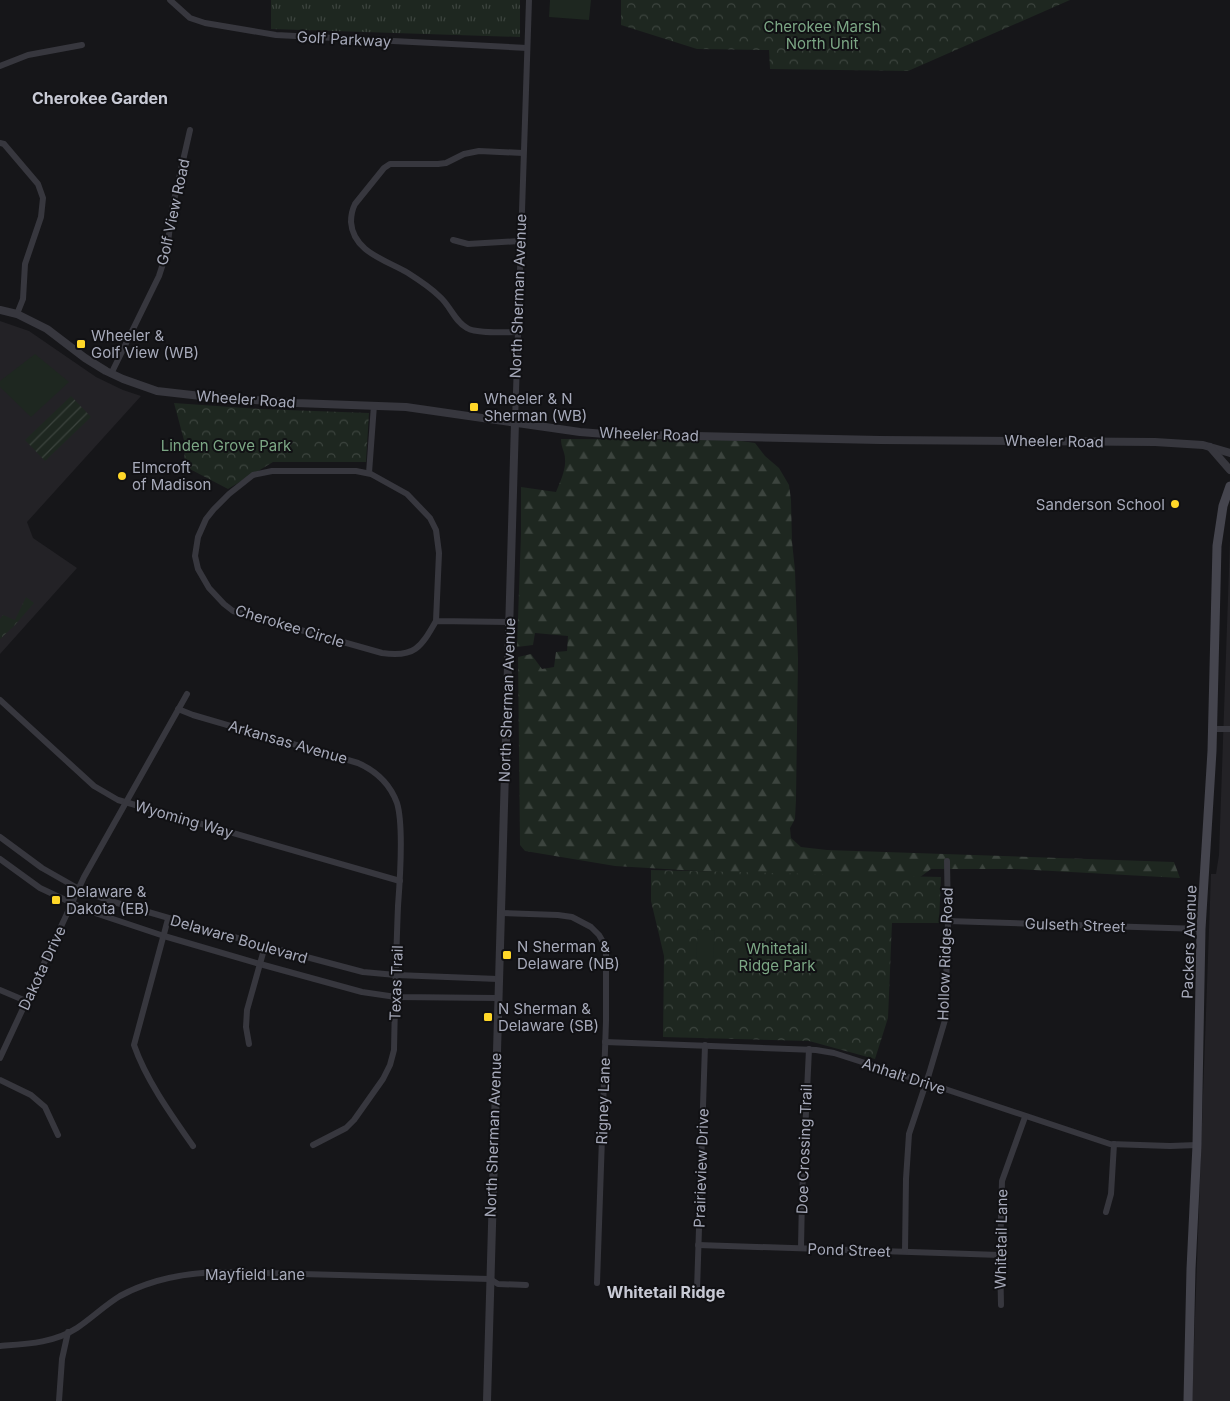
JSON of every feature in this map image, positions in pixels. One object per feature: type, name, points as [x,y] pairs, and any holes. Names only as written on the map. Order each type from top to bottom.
[{"type":"main road","name":"Packers Avenue","points":[[1188,1401],[1191,1269],[1197,1145],[1201,928],[1213,728],[1218,546],[1224,506],[1230,486]]},
{"type":"street","name":"Golf Parkway","points":[[170,0],[190,18],[211,24],[276,35],[527,48]]},
{"type":"street","name":"North Sherman Avenue","points":[[487,1401],[516,332],[529,0]]},
{"type":"street","points":[[0,66],[28,56],[82,45]]},
{"type":"street","name":"Golf View Road","points":[[111,374],[159,276],[167,251],[171,217],[190,130]]},
{"type":"street","points":[[0,143],[4,144],[38,184],[44,198],[41,217],[27,255],[23,299],[17,314]]},
{"type":"street","points":[[516,332],[474,331],[465,328],[441,297],[412,275],[381,259],[357,242],[352,231],[352,209],[384,168],[393,164],[438,164],[472,152],[523,153]]},
{"type":"street","points":[[453,240],[468,244],[520,241]]},
{"type":"street","name":"Wheeler Road","points":[[0,310],[17,314],[47,329],[85,358],[111,374],[141,386],[181,395],[296,403],[406,407],[571,431],[605,434],[880,440],[1156,442],[1208,446],[1230,453]]},
{"type":"street","points":[[369,473],[374,405]]},
{"type":"street","points":[[1208,446],[1230,470]]},
{"type":"street","name":"Cherokee Circle","points":[[272,471],[356,471],[369,473],[407,494],[430,518],[436,530],[439,553],[436,620],[425,641],[410,653],[397,655],[382,653],[234,611],[224,604],[209,588],[198,569],[195,556],[198,537],[206,519],[214,509],[253,475],[272,471]]},
{"type":"street","points":[[436,620],[509,622]]},
{"type":"street","name":"Dakota Drive","points":[[0,1058],[79,889],[187,694]]},
{"type":"street","name":"Wyoming Way","points":[[0,700],[94,786],[118,800],[400,881]]},
{"type":"street","name":"Arkansas Avenue","points":[[178,709],[358,763],[374,771],[389,789]]},
{"type":"street","points":[[1213,728],[1230,728]]},
{"type":"street","name":"Texas Trail","points":[[313,1145],[346,1128],[360,1113],[383,1079],[390,1065],[394,1050],[400,881],[400,823],[397,803],[389,789]]},
{"type":"street","name":"Delaware Boulevard","points":[[0,836],[42,868],[79,889],[168,919],[363,972],[498,980]]},
{"type":"street","name":"Delaware Boulevard","points":[[0,859],[40,888],[72,904],[164,936],[260,964],[362,992],[396,997],[497,998]]},
{"type":"street","name":"Hollow Ridge Road","points":[[905,1252],[909,1134],[945,1020],[948,921],[947,861]]},
{"type":"street","name":"Rigney Lane","points":[[500,913],[572,917],[586,924],[599,935],[606,947],[605,1042],[597,1283]]},
{"type":"street","points":[[168,919],[134,1045],[138,1058],[149,1078],[194,1146]]},
{"type":"street","name":"Gulseth Street","points":[[948,921],[1201,928]]},
{"type":"street","points":[[249,1044],[246,1015],[265,946]]},
{"type":"street","points":[[0,990],[26,1001]]},
{"type":"street","name":"Anhalt Drive","points":[[605,1042],[809,1049],[834,1054],[925,1083],[1094,1140],[1114,1144],[1197,1145]]},
{"type":"street","name":"Prairieview Drive","points":[[697,1290],[705,1045]]},
{"type":"street","name":"Doe Crossing Trail","points":[[801,1248],[809,1049]]},
{"type":"street","points":[[0,1080],[31,1096],[45,1107],[58,1135]]},
{"type":"street","name":"Whitetail Lane","points":[[1001,1305],[1002,1181],[1025,1117]]},
{"type":"street","points":[[1106,1212],[1111,1194],[1114,1144]]},
{"type":"street","name":"Pond Street","points":[[698,1245],[1000,1255]]},
{"type":"street","name":"Mayfield Lane","points":[[0,1346],[37,1344],[76,1329],[119,1297],[144,1285],[166,1278],[192,1274],[227,1272],[490,1279],[498,1284],[526,1285]]},
{"type":"street","points":[[59,1401],[62,1359],[68,1332]]},
{"type":"shaded area","points":[[0,321],[29,331],[96,377],[141,396],[27,522],[33,538],[77,568],[0,654]]},
{"type":"shaded area","points":[[1230,540],[1230,1401],[1192,1401],[1211,874],[1216,874],[1219,855]]},
{"type":"green space","points":[[271,0],[520,0],[520,37],[271,29]]},
{"type":"green space","points":[[550,0],[591,0],[589,20],[549,17]]},
{"type":"green space","name":"Cherokee Marsh North Unit","points":[[621,0],[1070,0],[908,71],[770,69],[769,50],[697,49],[621,25]]},
{"type":"green space","points":[[35,354],[69,382],[31,417],[0,387],[0,381]]},
{"type":"green space","points":[[71,396],[91,417],[45,461],[25,440]]},
{"type":"green space","name":"Linden Grove Park","points":[[174,403],[260,409],[369,413],[366,462],[273,462],[228,489],[184,466],[185,444]]},
{"type":"green space","points":[[561,439],[735,440],[755,443],[765,456],[779,468],[789,485],[795,570],[798,659],[796,800],[795,819],[790,828],[791,838],[801,847],[827,850],[1174,862],[1180,878],[1015,869],[931,869],[911,884],[615,866],[525,851],[520,845],[518,657],[531,654],[542,669],[554,667],[556,652],[567,651],[568,636],[535,633],[533,645],[517,647],[521,487],[556,492],[565,467],[565,456]]},
{"type":"green space","points":[[26,597],[34,603],[0,639],[0,619],[3,615],[15,620]]},
{"type":"green space","name":"Whitetail Ridge Park","points":[[651,870],[941,877],[939,923],[892,923],[888,1018],[875,1059],[809,1041],[663,1037],[664,956],[651,901]]},
{"type":"green space","points":[[698,929],[715,931],[713,958],[696,958]]},
{"type":"place","name":"Wheeler & Golf View (WB)","points":[[81,344]]},
{"type":"place","name":"Wheeler & N Sherman (WB)","points":[[474,407]]},
{"type":"place","name":"Elmcroft of Madison","points":[[122,476]]},
{"type":"place","name":"Sanderson School","points":[[1175,504]]},
{"type":"place","name":"Delaware & Dakota (EB)","points":[[56,900]]},
{"type":"place","name":"N Sherman & Delaware (NB)","points":[[507,955]]},
{"type":"place","name":"N Sherman & Delaware (SB)","points":[[488,1017]]},
{"type":"district","name":"Cherokee Garden","points":[[100,98]]},
{"type":"district","name":"Whitetail Ridge","points":[[666,1292]]}]
